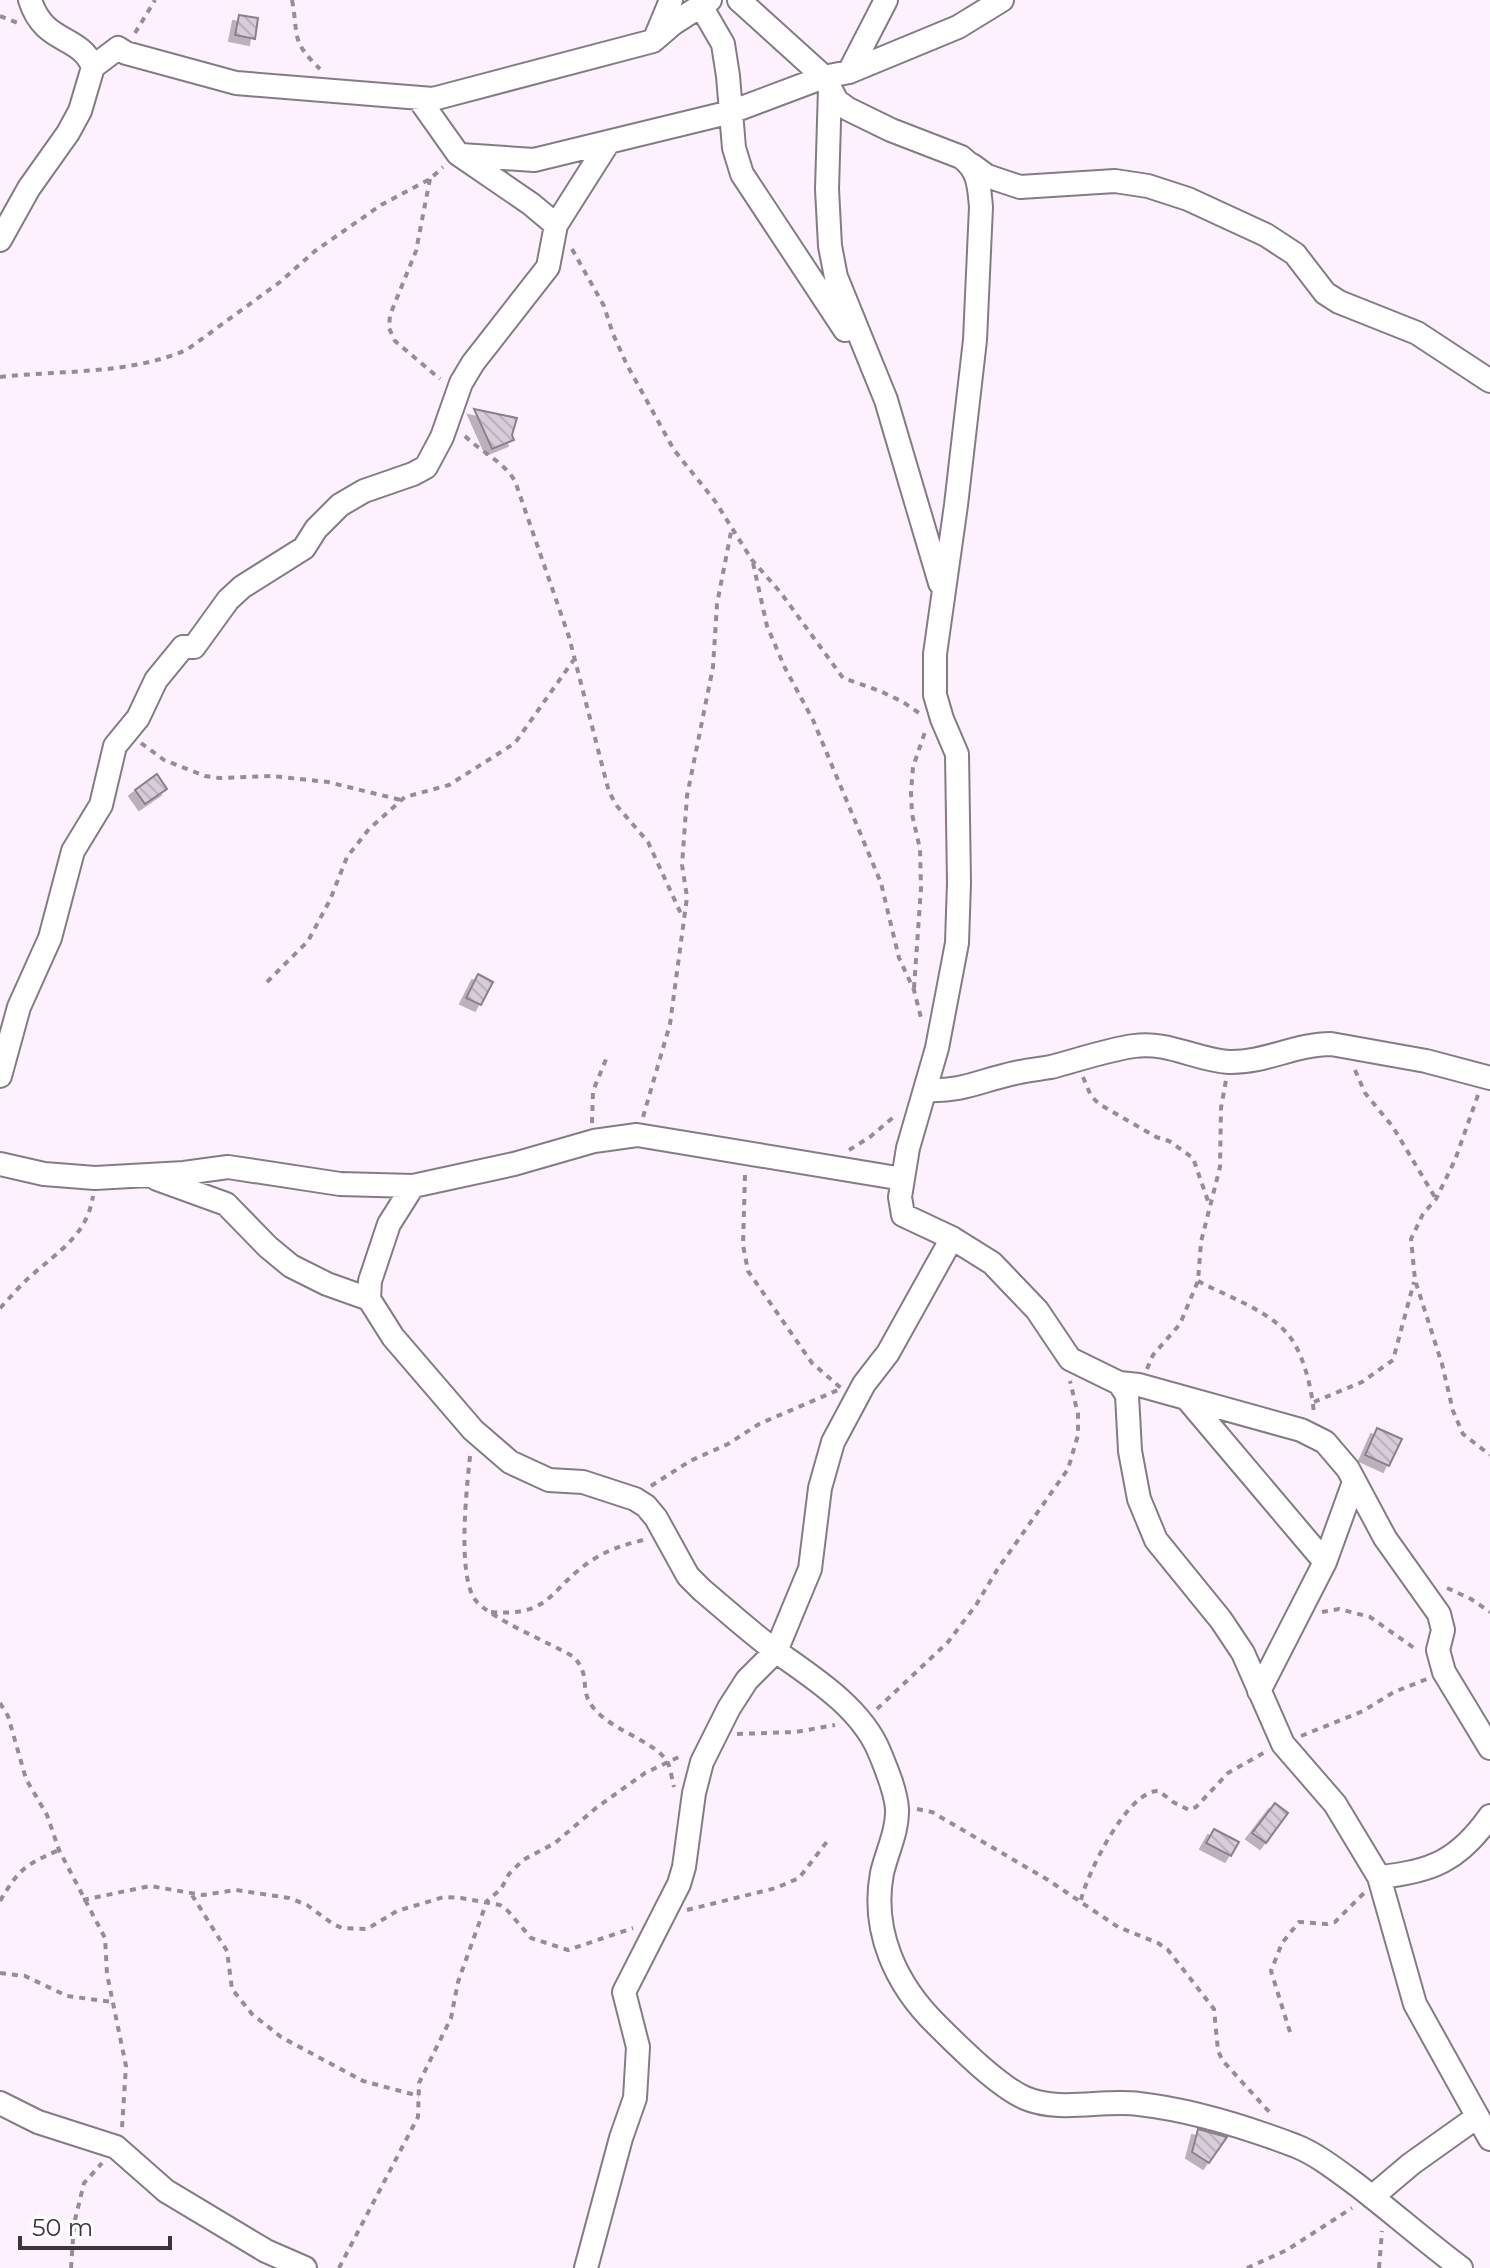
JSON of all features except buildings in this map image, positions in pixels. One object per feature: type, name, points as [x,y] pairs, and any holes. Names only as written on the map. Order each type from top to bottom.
[{"type":"street","points":[[30,0],[44,28],[89,57],[93,67]]},
{"type":"street","points":[[653,41],[671,0]]},
{"type":"street","points":[[739,0],[827,83],[837,101],[848,109],[891,130],[961,157],[987,176],[1020,187],[1115,181],[1148,186],[1188,199],[1266,235],[1295,254],[1325,293],[1339,302],[1417,333],[1490,381]]},
{"type":"street","points":[[849,72],[886,0]]},
{"type":"street","points":[[458,154],[534,160],[731,112],[827,83],[958,27],[1002,0]]},
{"type":"street","points":[[0,240],[29,188],[80,111],[93,67],[118,48],[126,53],[236,83],[419,99],[446,96],[653,41],[705,3],[723,44],[734,148],[742,174],[877,372]]},
{"type":"street","points":[[827,83],[827,189],[830,246],[836,277],[877,372],[910,474],[943,596]]},
{"type":"street","points":[[419,99],[458,154],[556,225]]},
{"type":"street","points":[[0,1076],[19,1007],[50,938],[73,851],[101,805],[115,746],[138,718],[156,680],[183,647],[194,647],[213,619],[242,587],[304,548],[316,529],[340,505],[364,491],[426,467],[473,363],[548,267],[556,225],[608,143]]},
{"type":"street","points":[[972,165],[981,207],[975,340],[935,654],[935,695],[957,754],[957,943],[937,1048],[908,1148],[900,1197],[903,1215],[952,1238],[992,1263],[1037,1310],[1070,1359],[1129,1384],[1301,1430],[1325,1442],[1348,1469],[1385,1538],[1439,1614],[1443,1630],[1438,1650],[1442,1667],[1490,1748]]},
{"type":"street","points":[[926,1090],[964,1089],[1012,1073],[1152,1044],[1229,1062],[1251,1060],[1316,1044],[1349,1047],[1426,1061],[1486,1077]]},
{"type":"street","points":[[0,1164],[44,1174],[95,1178],[149,1176],[228,1167],[340,1184],[413,1186],[514,1164],[594,1141],[637,1135],[903,1179]]},
{"type":"street","points":[[149,1176],[226,1204],[291,1266],[327,1284],[369,1299]]},
{"type":"street","points":[[413,1186],[389,1224],[370,1281],[369,1299],[393,1337],[473,1430],[510,1462],[549,1480],[583,1482],[635,1499],[656,1518],[688,1576],[776,1651],[810,1674],[872,1737],[897,1804],[897,1819],[880,1890],[880,1911],[888,1952],[899,1980],[913,2000],[976,2061],[1024,2097],[1040,2102],[1127,2103],[1169,2109],[1218,2120],[1300,2148],[1380,2203],[1461,2268]]},
{"type":"street","points":[[586,2268],[635,2098],[638,2047],[624,1992],[679,1884],[702,1762],[747,1680],[776,1651],[810,1569],[825,1463],[853,1386],[888,1353],[952,1238]]},
{"type":"street","points":[[1129,1384],[1130,1451],[1139,1499],[1156,1540],[1221,1620],[1243,1653],[1283,1744],[1335,1804],[1379,1877],[1415,2004],[1490,2139]]},
{"type":"street","points":[[1188,1400],[1325,1562]]},
{"type":"street","points":[[1259,1691],[1325,1562],[1354,1482]]},
{"type":"street","points":[[1379,1877],[1415,1873],[1438,1866],[1456,1855],[1490,1816]]},
{"type":"street","points":[[0,2103],[38,2122],[116,2147],[166,2191],[266,2251],[305,2268]]},
{"type":"street","points":[[1380,2203],[1411,2164],[1477,2117]]},
{"type":"path","points":[[118,48],[137,32],[155,0]]},
{"type":"path","points":[[292,0],[295,37],[300,47],[347,92]]},
{"type":"path","points":[[0,377],[118,367],[172,356],[188,349],[280,282],[315,251],[381,205],[430,179],[458,154]]},
{"type":"path","points":[[430,179],[416,251],[390,315],[389,328],[395,341],[456,398],[462,433],[484,453],[500,461],[515,481],[575,658],[609,792],[648,842],[683,918]]},
{"type":"path","points":[[556,225],[597,292],[627,365],[674,450],[704,485],[752,560],[781,593],[843,678],[903,702],[928,720],[935,695]]},
{"type":"path","points":[[637,1135],[670,1024],[687,897],[682,865],[687,796],[713,667],[717,604],[731,530]]},
{"type":"path","points":[[752,560],[767,626],[813,720],[868,848],[881,883],[899,958],[937,1048]]},
{"type":"path","points":[[267,982],[308,941],[357,842],[401,800],[449,785],[515,743],[575,658]]},
{"type":"path","points":[[914,990],[921,888],[920,849],[911,793],[913,767],[926,729]]},
{"type":"path","points":[[126,732],[164,760],[205,776],[272,776],[328,782],[401,800]]},
{"type":"path","points":[[1349,1047],[1356,1075],[1365,1093],[1393,1127],[1436,1199]]},
{"type":"path","points":[[594,1141],[593,1091],[607,1057]]},
{"type":"path","points":[[1076,1060],[1091,1096],[1099,1104],[1156,1137],[1169,1141],[1193,1158],[1209,1203]]},
{"type":"path","points":[[1129,1384],[1180,1324],[1198,1281],[1201,1242],[1220,1167],[1221,1108],[1229,1062]]},
{"type":"path","points":[[1486,1077],[1436,1199],[1423,1214],[1411,1239],[1415,1280],[1442,1364],[1453,1411],[1463,1434],[1490,1455]]},
{"type":"path","points":[[813,1164],[849,1150],[870,1137],[926,1090]]},
{"type":"path","points":[[748,1152],[742,1218],[748,1271],[812,1363],[853,1386]]},
{"type":"path","points":[[0,1308],[22,1283],[75,1239],[89,1216],[95,1178]]},
{"type":"path","points":[[1313,1402],[1362,1382],[1393,1360],[1415,1280]]},
{"type":"path","points":[[1198,1281],[1270,1318],[1284,1329],[1307,1374],[1315,1422],[1325,1442]]},
{"type":"path","points":[[339,2268],[418,2117],[423,2073],[451,2018],[458,1982],[487,1901],[523,1860],[555,1843],[596,1808],[667,1761],[716,1733],[796,1732],[857,1719],[879,1708],[948,1642],[1068,1469],[1078,1435],[1078,1414],[1068,1372],[1070,1359]]},
{"type":"path","points":[[635,1499],[690,1461],[728,1444],[759,1424],[853,1386]]},
{"type":"path","points":[[473,1430],[465,1509],[469,1584],[475,1600],[489,1612],[574,1657],[586,1677],[590,1703],[610,1723],[650,1746],[667,1761],[675,1791]]},
{"type":"path","points":[[489,1612],[522,1613],[536,1608],[593,1559],[618,1546],[666,1535]]},
{"type":"path","points":[[1081,1901],[1085,1884],[1105,1844],[1126,1812],[1150,1792],[1159,1791],[1189,1810],[1196,1807],[1228,1773],[1283,1744],[1363,1711],[1442,1667],[1370,1617],[1339,1609],[1318,1612],[1306,1603]]},
{"type":"path","points":[[0,1703],[15,1737],[23,1770],[47,1815],[59,1850],[83,1900],[105,1938],[113,2002],[126,2066],[122,2129],[116,2147],[84,2183],[74,2224],[71,2268]]},
{"type":"path","points":[[897,1819],[916,1809],[932,1812],[1081,1901],[1118,1927],[1168,1950],[1214,2009],[1216,2040],[1223,2061],[1300,2148]]},
{"type":"path","points":[[83,1900],[150,1886],[192,1895],[236,1890],[278,1895],[307,1905],[333,1924],[357,1929],[374,1927],[397,1911],[444,1897],[487,1901],[508,1911],[531,1938],[568,1950],[701,1905],[776,1888],[799,1878],[829,1839]]},
{"type":"path","points":[[0,1901],[11,1882],[28,1863],[59,1850]]},
{"type":"path","points":[[1290,2032],[1271,1971],[1282,1943],[1299,1922],[1335,1922],[1379,1877]]},
{"type":"path","points":[[192,1895],[227,1951],[232,1989],[252,2014],[281,2037],[363,2081],[419,2096]]},
{"type":"path","points":[[0,1973],[25,1976],[67,1996],[113,2002]]},
{"type":"path","points":[[1247,2268],[1380,2203],[1382,2230],[1379,2268]]}]
